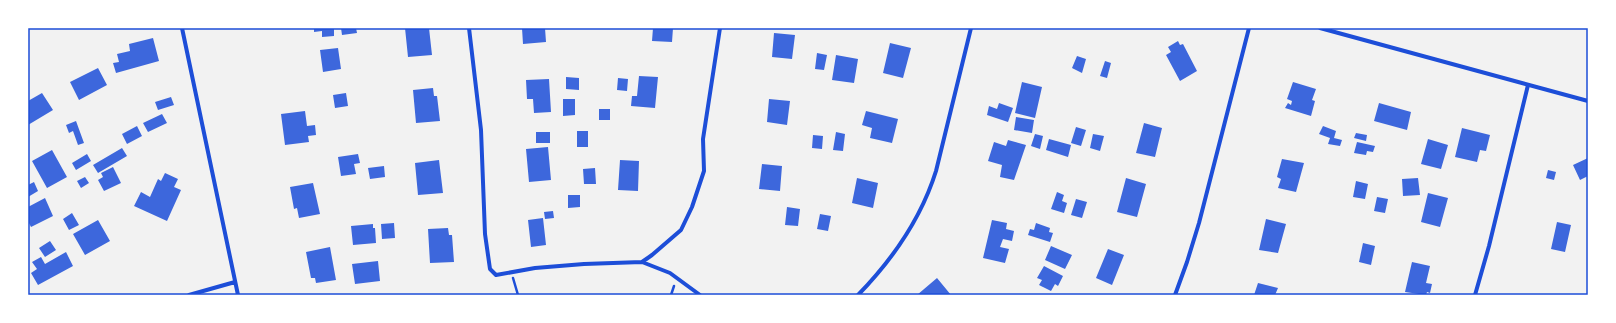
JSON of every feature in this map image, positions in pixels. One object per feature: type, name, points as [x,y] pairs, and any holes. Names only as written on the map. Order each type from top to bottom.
[{"type":"street","points":[[182,28],[238,295]]},
{"type":"street","points":[[469,28],[481,130],[485,234],[490,269],[496,275],[535,268],[584,264],[642,262],[670,273],[700,295]]},
{"type":"street","points":[[642,262],[681,230],[692,207],[704,170],[703,139],[720,28]]},
{"type":"street","points":[[858,295],[879,273],[899,247],[915,222],[929,192],[936,171],[971,28]]},
{"type":"street","points":[[1176,295],[1199,224],[1249,28]]},
{"type":"street","points":[[1320,28],[1588,101]]},
{"type":"street","points":[[1475,295],[1489,246],[1528,85]]},
{"type":"street","points":[[189,295],[235,282]]},
{"type":"path","points":[[512,273],[518,295]]},
{"type":"building","points":[[314,28],[334,28],[334,36],[322,37],[322,31],[314,32]]},
{"type":"building","points":[[341,28],[356,28],[357,33],[342,35]]},
{"type":"building","points":[[405,28],[429,28],[432,55],[408,57]]},
{"type":"building","points":[[522,28],[545,28],[546,42],[523,44]]},
{"type":"building","points":[[653,28],[673,28],[672,42],[652,41]]},
{"type":"building","points":[[774,33],[795,35],[792,59],[772,57]]},
{"type":"building","points":[[153,38],[159,61],[116,73],[113,63],[119,62],[117,54],[130,51],[129,44]]},
{"type":"building","points":[[1178,41],[1180,45],[1183,44],[1197,71],[1180,81],[1166,55],[1171,52],[1168,47]]},
{"type":"building","points":[[890,43],[911,48],[903,78],[883,73]]},
{"type":"building","points":[[338,48],[341,69],[323,72],[320,50]]},
{"type":"building","points":[[817,53],[827,55],[824,70],[815,69]]},
{"type":"building","points":[[836,55],[858,59],[854,83],[832,80]]},
{"type":"building","points":[[1077,56],[1086,59],[1082,73],[1072,68]]},
{"type":"building","points":[[1105,61],[1111,63],[1107,78],[1100,76]]},
{"type":"building","points":[[98,68],[107,85],[79,100],[70,82]]},
{"type":"building","points":[[639,76],[658,77],[655,108],[631,106],[632,96],[637,96]]},
{"type":"building","points":[[566,77],[579,78],[579,90],[566,89]]},
{"type":"building","points":[[618,78],[628,79],[627,91],[617,90]]},
{"type":"building","points":[[549,79],[551,112],[534,113],[533,99],[527,99],[526,80]]},
{"type":"building","points":[[1022,82],[1042,87],[1035,118],[1015,113]]},
{"type":"building","points":[[1293,82],[1316,89],[1312,100],[1315,101],[1311,116],[1285,108],[1288,103],[1291,105],[1292,101],[1287,99]]},
{"type":"building","points":[[433,88],[434,96],[437,96],[440,121],[416,123],[413,90]]},
{"type":"building","points":[[42,93],[53,110],[28,125],[28,101]]},
{"type":"building","points":[[346,93],[348,106],[335,108],[333,95]]},
{"type":"building","points":[[171,97],[174,105],[158,110],[155,102]]},
{"type":"building","points":[[563,99],[575,99],[575,115],[563,116]]},
{"type":"building","points":[[769,99],[790,101],[787,125],[767,122]]},
{"type":"building","points":[[999,103],[1013,108],[1008,122],[987,115],[989,106],[997,109]]},
{"type":"building","points":[[1379,103],[1411,112],[1407,130],[1374,121]]},
{"type":"building","points":[[599,109],[610,109],[610,120],[599,120]]},
{"type":"building","points":[[305,111],[307,126],[315,125],[316,135],[308,136],[309,142],[285,145],[281,114]]},
{"type":"building","points":[[866,111],[898,119],[892,143],[870,138],[872,128],[862,125]]},
{"type":"building","points":[[162,114],[167,123],[148,132],[143,123]]},
{"type":"building","points":[[1016,117],[1034,120],[1032,133],[1014,130]]},
{"type":"building","points":[[76,121],[84,143],[78,145],[73,131],[69,133],[66,125]]},
{"type":"building","points":[[1144,123],[1162,128],[1155,157],[1136,153]]},
{"type":"building","points":[[137,126],[142,136],[127,144],[122,134]]},
{"type":"building","points":[[1323,126],[1336,131],[1334,138],[1342,140],[1340,146],[1328,144],[1330,138],[1319,134]]},
{"type":"building","points":[[1076,127],[1086,130],[1081,146],[1071,143]]},
{"type":"building","points":[[1462,128],[1490,135],[1486,151],[1480,150],[1477,162],[1455,157]]},
{"type":"building","points":[[577,131],[588,131],[588,147],[577,147]]},
{"type":"building","points":[[536,132],[550,132],[550,143],[536,143]]},
{"type":"building","points":[[836,132],[845,134],[843,151],[833,150]]},
{"type":"building","points":[[1356,133],[1367,135],[1366,141],[1354,138]]},
{"type":"building","points":[[1035,134],[1043,136],[1040,149],[1031,146]]},
{"type":"building","points":[[1093,134],[1104,136],[1100,151],[1090,148]]},
{"type":"building","points":[[813,135],[823,136],[822,149],[812,148]]},
{"type":"building","points":[[1049,139],[1071,145],[1068,157],[1046,150]]},
{"type":"building","points":[[1428,139],[1448,145],[1441,169],[1421,164]]},
{"type":"building","points":[[1008,140],[1026,145],[1014,180],[1000,177],[1002,165],[988,161],[994,142],[1006,146]]},
{"type":"building","points":[[1357,142],[1375,146],[1373,152],[1367,151],[1366,155],[1354,153]]},
{"type":"building","points":[[548,147],[551,180],[529,182],[526,149]]},
{"type":"building","points":[[122,148],[127,156],[98,173],[93,165]]},
{"type":"building","points":[[52,150],[67,177],[47,188],[32,161]]},
{"type":"building","points":[[87,154],[91,161],[76,170],[72,163]]},
{"type":"building","points":[[358,154],[360,163],[354,164],[356,174],[341,176],[338,157]]},
{"type":"building","points":[[1588,158],[1588,176],[1580,180],[1573,165]]},
{"type":"building","points":[[1282,159],[1304,163],[1296,192],[1278,188],[1281,179],[1277,177]]},
{"type":"building","points":[[439,160],[443,193],[418,195],[415,163]]},
{"type":"building","points":[[620,160],[639,161],[638,191],[618,190]]},
{"type":"building","points":[[762,164],[782,166],[780,191],[759,189]]},
{"type":"building","points":[[384,166],[385,177],[370,179],[368,168]]},
{"type":"building","points":[[113,167],[121,183],[104,191],[98,180],[103,177],[101,173]]},
{"type":"building","points":[[595,168],[596,184],[584,184],[583,169]]},
{"type":"building","points":[[1548,170],[1556,172],[1554,180],[1546,178]]},
{"type":"building","points":[[165,173],[178,179],[174,187],[181,190],[167,221],[134,206],[141,192],[150,197],[158,179],[161,181]]},
{"type":"building","points":[[85,177],[89,183],[81,188],[77,181]]},
{"type":"building","points":[[857,178],[878,183],[873,208],[852,203]]},
{"type":"building","points":[[1126,178],[1146,184],[1137,217],[1117,212]]},
{"type":"building","points":[[1418,178],[1420,195],[1403,196],[1402,179]]},
{"type":"building","points":[[1356,181],[1368,184],[1365,199],[1353,197]]},
{"type":"building","points":[[34,182],[38,191],[28,197],[28,185]]},
{"type":"building","points":[[313,183],[320,214],[299,218],[297,208],[294,209],[290,187]]},
{"type":"building","points":[[1057,192],[1064,195],[1062,201],[1067,203],[1064,213],[1051,209]]},
{"type":"building","points":[[1428,193],[1448,198],[1440,227],[1421,222]]},
{"type":"building","points":[[568,195],[580,195],[580,207],[568,208]]},
{"type":"building","points":[[1377,197],[1388,199],[1385,213],[1374,211]]},
{"type":"building","points":[[45,198],[53,216],[31,227],[28,221],[28,207]]},
{"type":"building","points":[[1076,199],[1087,202],[1082,218],[1071,215]]},
{"type":"building","points":[[787,207],[800,209],[798,226],[785,225]]},
{"type":"building","points":[[553,211],[554,218],[545,219],[544,212]]},
{"type":"building","points":[[72,213],[79,225],[69,230],[63,219]]},
{"type":"building","points":[[820,214],[831,216],[828,231],[817,229]]},
{"type":"building","points":[[543,218],[546,245],[531,247],[528,220]]},
{"type":"building","points":[[1266,219],[1286,224],[1278,253],[1259,250]]},
{"type":"building","points":[[98,220],[110,241],[85,255],[73,234]]},
{"type":"building","points":[[992,220],[1007,223],[1006,229],[1014,231],[1012,241],[1003,239],[1000,247],[1009,249],[1005,263],[983,258]]},
{"type":"building","points":[[1557,222],[1571,225],[1565,252],[1551,249]]},
{"type":"building","points":[[394,223],[395,238],[382,239],[381,224]]},
{"type":"building","points":[[1036,223],[1050,228],[1049,232],[1053,233],[1050,242],[1028,235],[1030,229],[1034,230]]},
{"type":"building","points":[[373,224],[373,228],[375,228],[376,243],[353,245],[351,226]]},
{"type":"building","points":[[448,228],[449,235],[452,235],[454,262],[430,263],[428,229]]},
{"type":"building","points":[[50,241],[56,250],[45,257],[39,248]]},
{"type":"building","points":[[1363,243],[1375,246],[1371,265],[1359,262]]},
{"type":"building","points":[[1051,246],[1072,255],[1065,269],[1045,260]]},
{"type":"building","points":[[330,247],[336,280],[316,283],[315,278],[311,278],[306,252]]},
{"type":"building","points":[[1108,249],[1124,255],[1112,285],[1096,278]]},
{"type":"building","points":[[66,252],[73,266],[38,285],[31,273],[37,269],[32,262],[41,257],[45,264]]},
{"type":"building","points":[[378,261],[380,281],[355,284],[352,264]]},
{"type":"building","points":[[1412,262],[1430,266],[1426,283],[1432,284],[1430,293],[1427,292],[1426,295],[1405,292]]},
{"type":"building","points":[[1044,266],[1063,276],[1058,286],[1055,284],[1051,291],[1039,285],[1042,280],[1037,278]]},
{"type":"building","points":[[937,278],[951,295],[917,295]]},
{"type":"building","points":[[1258,283],[1278,288],[1275,295],[1254,295]]}]
